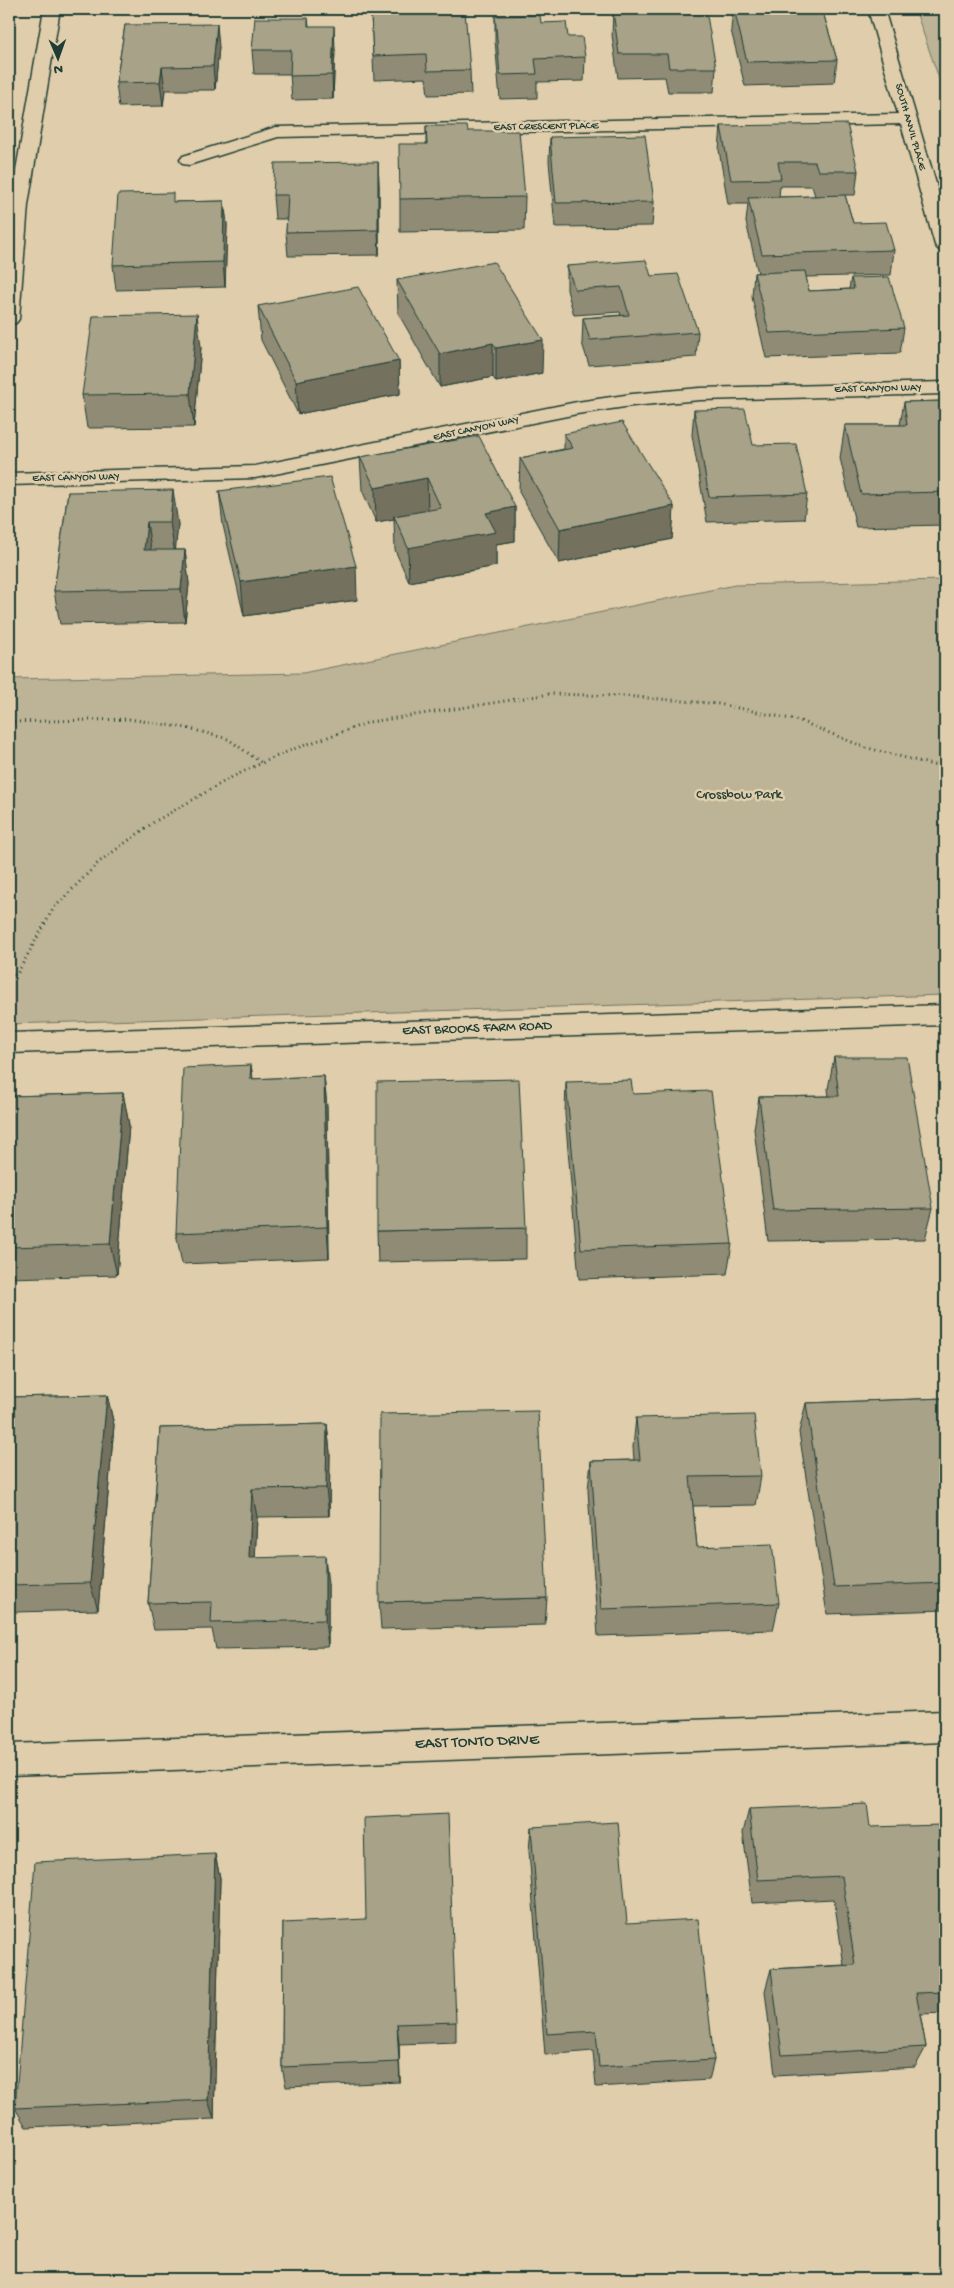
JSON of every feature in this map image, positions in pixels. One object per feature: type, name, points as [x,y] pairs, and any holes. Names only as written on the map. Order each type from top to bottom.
[{"type":"street","points":[[9,320],[14,205],[52,9]]},
{"type":"street","name":"SOUTH ANVIL PLACE","points":[[876,9],[945,245]]},
{"type":"street","name":"EAST CRESCENT PLACE","points":[[189,160],[276,132],[908,119]]},
{"type":"street","name":"EAST CANYON WAY","points":[[9,479],[255,472],[577,408],[632,400],[700,394],[945,388]]},
{"type":"street","name":"EAST BROOKS FARM ROAD","points":[[9,1043],[945,1014]]},
{"type":"street","name":"EAST TONTO DRIVE","points":[[9,1760],[945,1726]]},
{"type":"path","points":[[9,976],[17,974],[53,909],[99,862],[154,822],[234,776],[262,763],[291,750],[370,722],[550,694],[625,696],[719,704],[800,722],[864,747],[945,768]]},
{"type":"path","points":[[9,722],[129,719],[187,728],[228,739],[262,763]]},
{"type":"green space","points":[[915,9],[945,9],[945,96]]},
{"type":"green space","name":"Crossbow Park","points":[[945,580],[945,995],[9,1024],[9,679],[303,673],[735,585]]},
{"type":"building","points":[[734,9],[822,9],[837,60],[747,62]]},
{"type":"building","points":[[706,10],[716,68],[669,68],[667,54],[619,54],[613,11]]},
{"type":"building","points":[[465,11],[470,70],[427,71],[426,54],[373,56],[371,14]]},
{"type":"building","points":[[540,15],[541,23],[566,22],[568,37],[582,37],[585,57],[535,59],[537,74],[500,75],[495,16]]},
{"type":"building","points":[[255,18],[308,18],[308,26],[334,26],[332,75],[290,76],[291,50],[252,50]]},
{"type":"building","points":[[217,24],[213,66],[162,67],[160,82],[116,83],[125,25]]},
{"type":"building","points":[[847,124],[858,171],[818,171],[815,162],[778,162],[781,179],[731,180],[721,126]]},
{"type":"building","points":[[426,126],[467,126],[468,131],[519,131],[525,197],[400,199],[399,144],[427,144]]},
{"type":"building","points":[[645,135],[654,202],[556,203],[550,137]]},
{"type":"building","points":[[378,162],[378,230],[286,232],[288,195],[273,195],[275,163]]},
{"type":"building","points":[[173,193],[173,202],[224,201],[223,262],[113,265],[118,194]]},
{"type":"building","points":[[845,195],[853,223],[886,222],[894,250],[762,254],[748,198]]},
{"type":"building","points":[[646,260],[651,276],[678,274],[698,332],[590,340],[583,318],[629,315],[621,287],[575,290],[567,266]]},
{"type":"building","points":[[494,262],[543,340],[496,348],[493,343],[440,354],[397,280]]},
{"type":"building","points":[[805,271],[809,291],[854,289],[851,278],[889,277],[904,328],[769,333],[754,273]]},
{"type":"building","points":[[358,287],[399,361],[296,381],[258,306]]},
{"type":"building","points":[[197,314],[190,394],[82,395],[93,316]]},
{"type":"building","points":[[945,401],[945,492],[861,494],[845,425],[907,425],[904,402]]},
{"type":"building","points":[[745,409],[753,445],[796,444],[807,494],[709,497],[694,410]]},
{"type":"building","points":[[622,422],[674,506],[560,529],[520,458],[573,448],[564,434]]},
{"type":"building","points":[[479,436],[515,507],[486,513],[496,532],[408,548],[394,516],[441,508],[427,478],[375,488],[360,457]]},
{"type":"building","points":[[330,477],[356,566],[241,582],[219,491]]},
{"type":"building","points":[[173,490],[170,522],[147,522],[144,550],[185,550],[181,589],[54,591],[68,492]]},
{"type":"building","points":[[834,1057],[907,1057],[933,1208],[773,1210],[759,1097],[839,1096]]},
{"type":"building","points":[[251,1065],[250,1079],[324,1076],[327,1227],[176,1233],[183,1068]]},
{"type":"building","points":[[519,1079],[526,1228],[377,1231],[377,1082]]},
{"type":"building","points":[[631,1080],[633,1094],[711,1091],[732,1244],[581,1249],[566,1082]]},
{"type":"building","points":[[123,1093],[110,1244],[9,1247],[9,1096]]},
{"type":"building","points":[[107,1395],[90,1583],[9,1585],[11,1535],[9,1535],[9,1397]]},
{"type":"building","points":[[945,1398],[945,1583],[834,1587],[806,1403]]},
{"type":"building","points":[[538,1411],[547,1598],[379,1602],[380,1414]]},
{"type":"building","points":[[754,1415],[761,1476],[690,1477],[697,1547],[772,1544],[779,1603],[601,1609],[591,1461],[640,1460],[636,1418]]},
{"type":"building","points":[[327,1424],[326,1488],[252,1489],[249,1558],[325,1556],[325,1620],[211,1623],[212,1602],[148,1603],[160,1428]]},
{"type":"building","points":[[867,1804],[870,1827],[941,1825],[945,1851],[945,1992],[916,1993],[926,2047],[782,2055],[771,1969],[855,1965],[842,1876],[758,1880],[749,1809]]},
{"type":"building","points":[[448,1814],[456,2022],[397,2024],[399,2062],[282,2067],[283,1923],[366,1919],[364,1818]]},
{"type":"building","points":[[618,1822],[627,1923],[698,1919],[714,2060],[599,2067],[596,2031],[547,2034],[531,1827]]},
{"type":"building","points":[[215,1854],[208,2100],[15,2108],[35,1862]]}]
